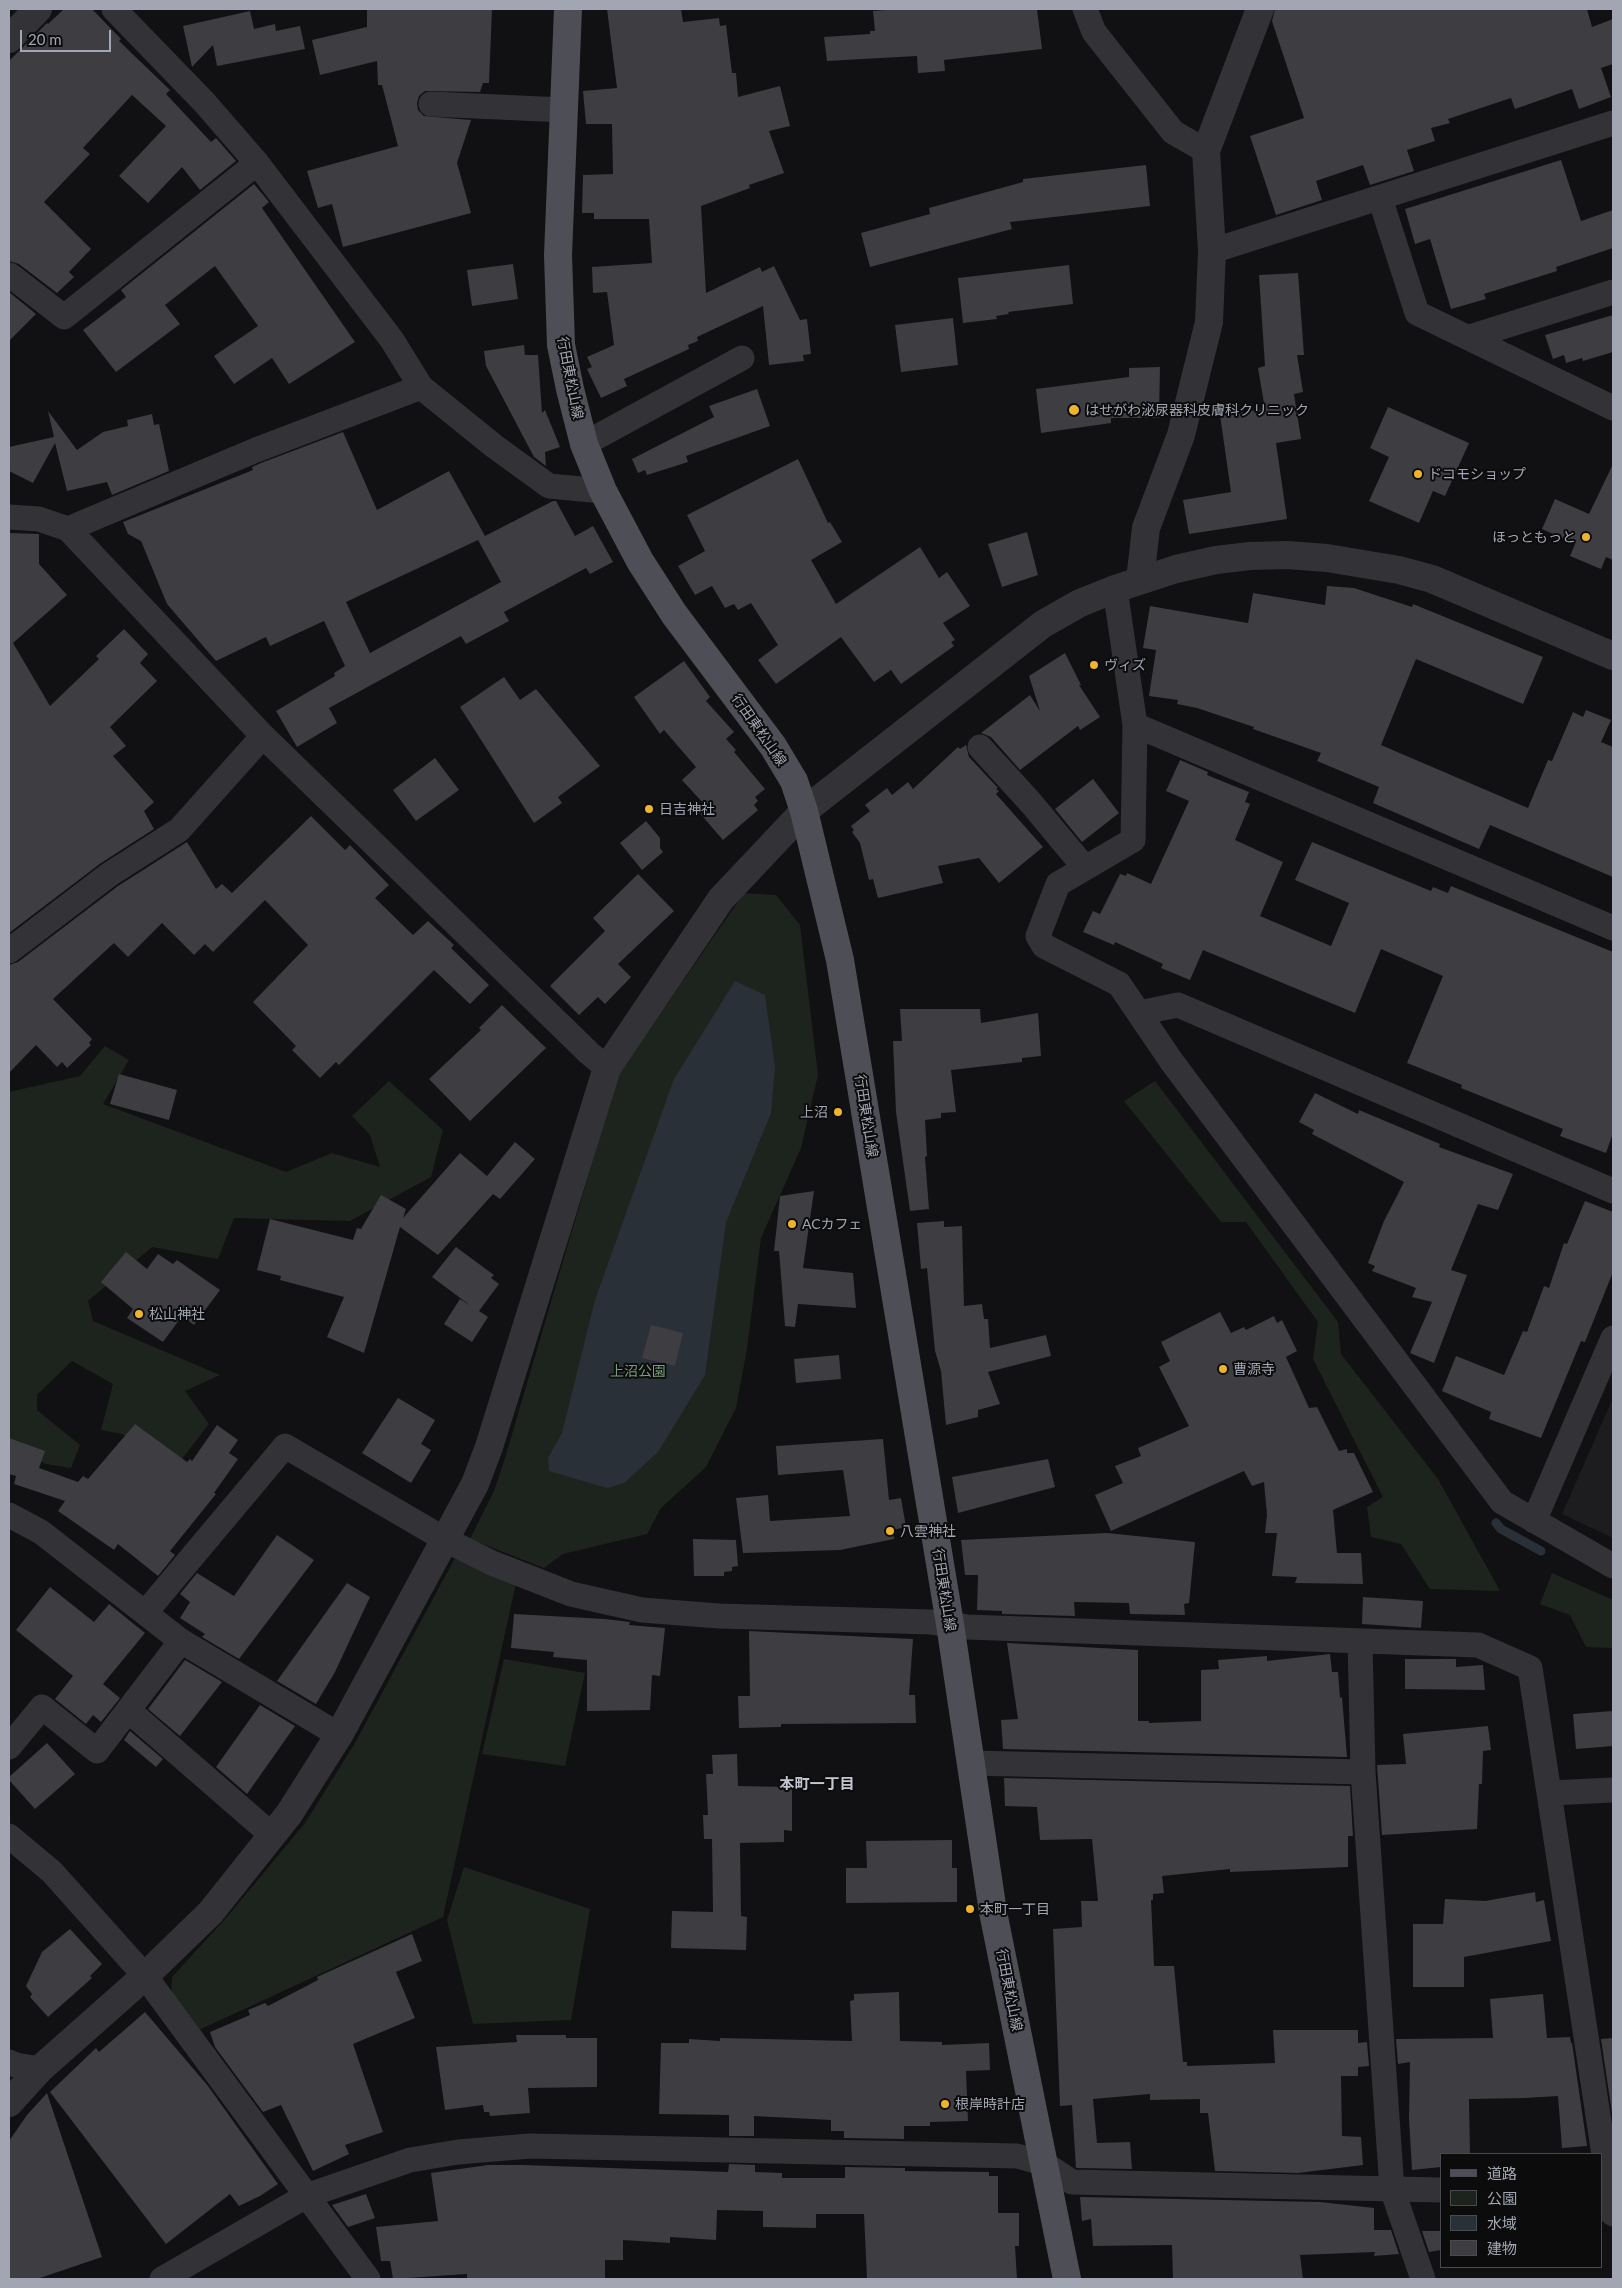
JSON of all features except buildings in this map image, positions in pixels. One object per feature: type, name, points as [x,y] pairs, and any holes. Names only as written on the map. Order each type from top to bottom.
[{"type":"main road","name":"行田東松山線","points":[[568,9],[558,255],[561,346],[570,389],[584,444],[603,491],[640,561],[674,614],[773,746],[794,780],[804,811],[840,960],[950,1624],[993,1912],[1067,2279]]},
{"type":"street","points":[[9,39],[38,9]]},
{"type":"street","points":[[114,9],[204,102],[257,163],[392,340],[421,387],[494,446],[549,486],[603,491]]},
{"type":"street","points":[[1085,9],[1094,32],[1173,132],[1206,151]]},
{"type":"street","points":[[1260,9],[1206,151],[1212,251],[1209,322],[1182,435],[1146,528],[1128,585],[1135,725],[1133,840],[1058,884],[1038,936],[1044,946],[1119,984],[1172,1062],[1502,1502],[1613,1566]]},
{"type":"street","points":[[431,104],[564,110]]},
{"type":"street","points":[[1212,251],[1613,123]]},
{"type":"street","points":[[10,275],[64,317],[257,163]]},
{"type":"street","points":[[1380,198],[1417,313],[1470,337],[1613,408]]},
{"type":"street","points":[[1470,337],[1613,292]]},
{"type":"street","points":[[584,444],[742,358]]},
{"type":"street","points":[[68,529],[256,450],[421,387]]},
{"type":"street","points":[[9,517],[40,519],[68,529],[263,736],[589,1054],[606,1068]]},
{"type":"street","points":[[9,2103],[40,2069],[145,1976],[212,1912],[289,1814],[339,1735],[475,1484],[489,1447],[606,1068],[721,899],[804,811],[1044,624],[1080,603],[1128,585],[1208,562],[1250,556],[1327,558],[1365,563],[1432,580],[1613,656]]},
{"type":"street","points":[[1135,725],[1613,928]]},
{"type":"street","points":[[9,951],[110,874],[179,830],[263,736]]},
{"type":"street","points":[[980,747],[1031,803],[1085,868]]},
{"type":"street","points":[[1139,1013],[1178,1006],[1613,1191]]},
{"type":"street","points":[[1534,1521],[1613,1338]]},
{"type":"street","points":[[146,1614],[285,1446],[446,1540],[492,1563],[571,1594],[642,1610],[719,1616],[931,1622],[967,1627],[1478,1645],[1530,1668],[1550,1793],[1601,2153]]},
{"type":"street","points":[[9,1515],[41,1532],[181,1641],[339,1735]]},
{"type":"street","points":[[9,1745],[42,1707],[97,1751],[181,1641]]},
{"type":"street","points":[[1360,1641],[1363,1772],[1392,2189],[1423,2279]]},
{"type":"street","points":[[128,1710],[273,1836]]},
{"type":"street","points":[[970,1763],[1363,1772]]},
{"type":"street","points":[[1550,1793],[1613,1790]]},
{"type":"street","points":[[9,1836],[52,1872],[145,1976],[368,2279]]},
{"type":"street","points":[[9,2062],[40,2069]]},
{"type":"street","points":[[162,2279],[306,2196],[410,2160],[458,2152],[530,2146],[1017,2156],[1043,2163],[1072,2182],[1440,2190]]},
{"type":"street","points":[[1602,2157],[1608,2199]]},
{"type":"shaded area","points":[[1613,1398],[1613,1538],[1562,1514]]},
{"type":"green space","name":"上沼公園","points":[[744,893],[776,895],[800,925],[818,1075],[801,1148],[761,1238],[747,1349],[736,1408],[706,1467],[661,1508],[647,1534],[563,1554],[544,1568],[470,1539],[494,1491],[505,1458],[618,1075]]},
{"type":"green space","points":[[105,1046],[129,1060],[103,1104],[286,1172],[332,1153],[380,1167],[370,1135],[352,1116],[389,1081],[443,1130],[431,1177],[350,1221],[234,1218],[218,1259],[152,1247],[88,1301],[93,1321],[220,1375],[185,1391],[209,1424],[161,1486],[162,1457],[122,1434],[101,1430],[113,1384],[72,1361],[37,1395],[37,1410],[80,1445],[71,1468],[46,1464],[9,1445],[9,1092],[80,1076]]},
{"type":"green space","points":[[1155,1081],[1338,1322],[1341,1354],[1438,1479],[1500,1591],[1430,1589],[1401,1544],[1371,1537],[1367,1507],[1383,1497],[1313,1359],[1318,1322],[1246,1222],[1221,1222],[1124,1101]]},
{"type":"green space","points":[[455,1558],[516,1583],[443,1917],[199,2030],[171,1997],[172,1977],[227,1917],[305,1823],[355,1743]]},
{"type":"green space","points":[[1552,1573],[1613,1600],[1613,1648],[1586,1647],[1570,1615],[1540,1604]]},
{"type":"green space","points":[[504,1659],[585,1673],[565,1766],[482,1754]]},
{"type":"green space","points":[[464,1867],[590,1909],[571,2020],[473,2024],[447,1920]]},
{"type":"water","points":[[735,981],[765,995],[775,1067],[771,1113],[726,1222],[705,1375],[658,1452],[624,1483],[607,1488],[549,1471],[548,1458],[562,1433],[595,1300],[674,1079]]},
{"type":"waterway","points":[[1496,1523],[1501,1529],[1541,1551]]},
{"type":"place","name":"はせがわ泌尿器科皮膚科クリニック","points":[[1074,410]]},
{"type":"place","name":"ドコモショップ","points":[[1418,474]]},
{"type":"place","name":"ほっともっと","points":[[1586,537]]},
{"type":"place","name":"ヴィズ","points":[[1094,665]]},
{"type":"place","name":"日吉神社","points":[[649,809]]},
{"type":"place","name":"上沼","points":[[838,1112]]},
{"type":"place","name":"ACカフェ","points":[[792,1224]]},
{"type":"place","name":"松山神社","points":[[139,1314]]},
{"type":"place","name":"曹源寺","points":[[1223,1369]]},
{"type":"place","name":"八雲神社","points":[[890,1531]]},
{"type":"place","name":"本町一丁目","points":[[970,1909]]},
{"type":"place","name":"根岸時計店","points":[[945,2104]]},
{"type":"district","name":"本町一丁目","points":[[817,1784]]}]
